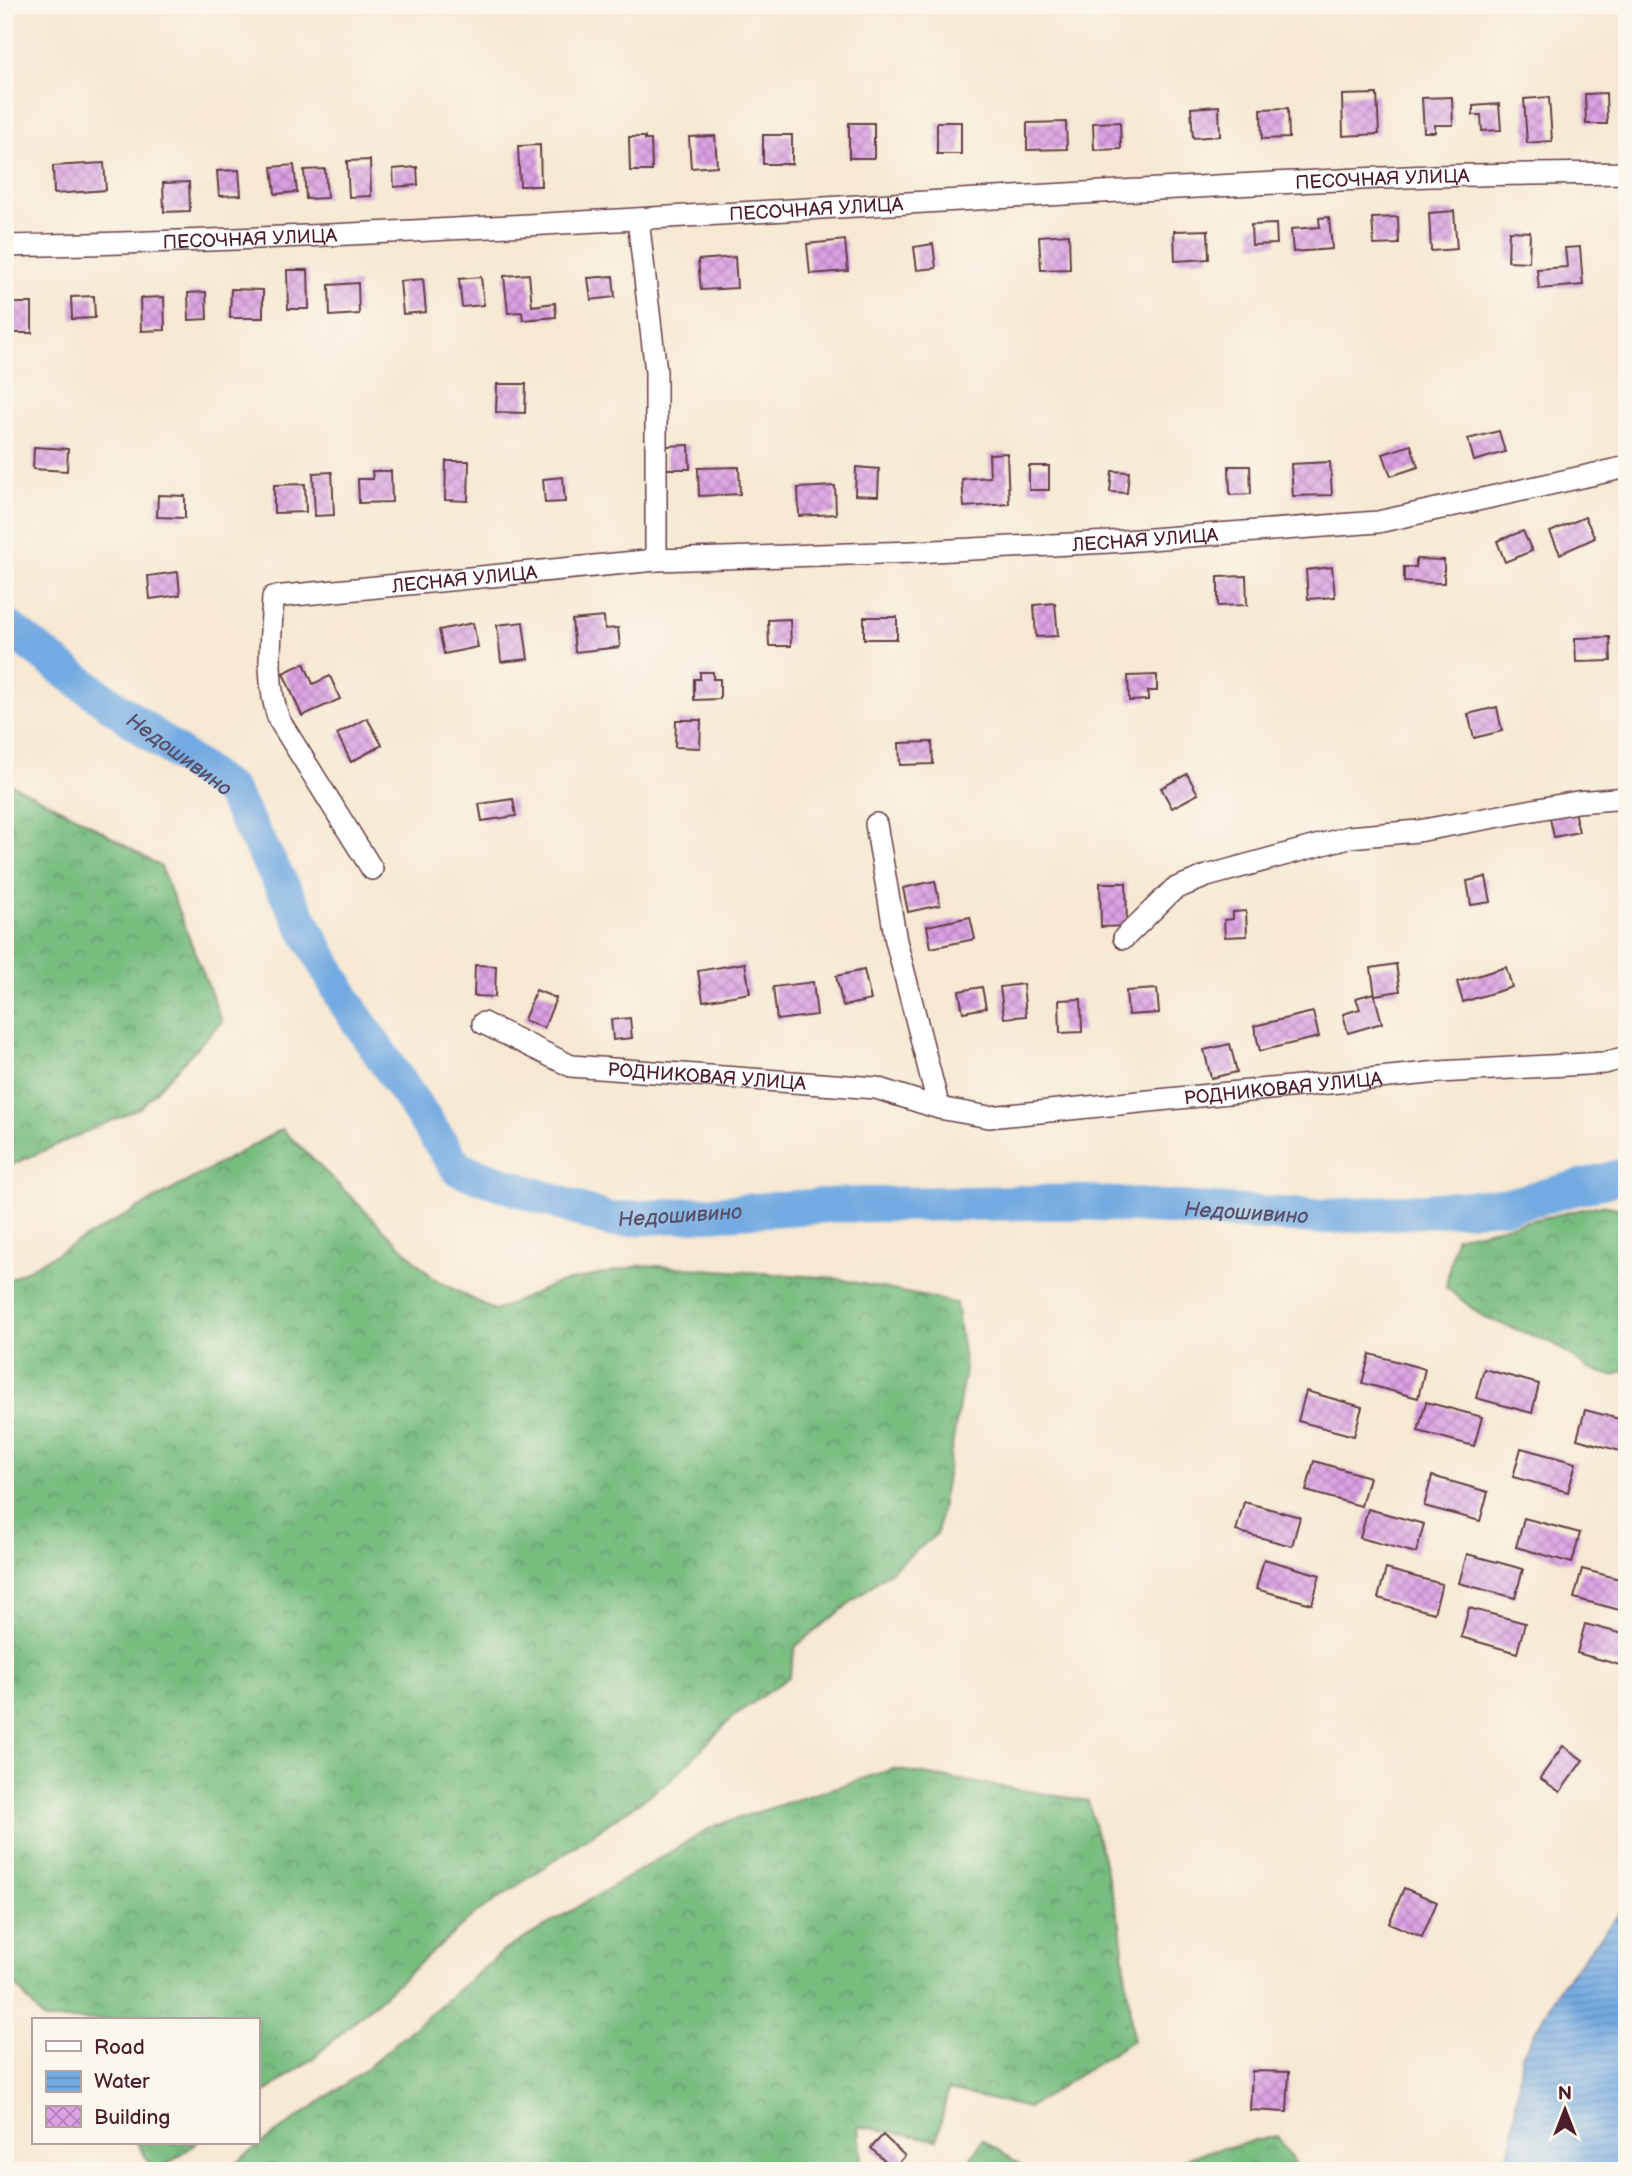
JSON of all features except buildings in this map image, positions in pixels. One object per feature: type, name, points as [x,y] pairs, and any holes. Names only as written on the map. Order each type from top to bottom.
[{"type":"street","name":"ПЕСОЧНАЯ УЛИЦА","points":[[5,246],[210,241],[992,197],[1387,178],[1627,173]]},
{"type":"street","points":[[638,219],[656,372],[656,560]]},
{"type":"street","name":"ЛЕСНАЯ УЛИЦА","points":[[372,869],[279,719],[272,701],[270,676],[273,597],[656,560],[914,552],[1110,542],[1378,522],[1627,467]]},
{"type":"street","points":[[1124,938],[1174,889],[1207,876],[1349,837],[1418,831],[1577,802],[1627,798]]},
{"type":"street","points":[[876,824],[896,941],[939,1108]]},
{"type":"street","name":"РОДНИКОВАЯ УЛИЦА","points":[[483,1023],[571,1066],[876,1088],[939,1108],[989,1117],[1439,1072],[1604,1063],[1627,1058]]},
{"type":"green space","points":[[5,781],[81,819],[161,867],[222,1021],[140,1108],[5,1168]]},
{"type":"green space","points":[[282,1129],[433,1278],[495,1311],[555,1284],[643,1265],[833,1278],[956,1303],[965,1370],[937,1534],[796,1646],[789,1677],[734,1716],[670,1781],[473,1916],[312,2059],[259,2097],[259,2018],[42,2018],[5,1972],[5,1282]]},
{"type":"green space","points":[[1602,1205],[1627,1210],[1627,1369],[1613,1376],[1589,1369],[1553,1343],[1483,1317],[1446,1287],[1455,1237]]},
{"type":"green space","points":[[893,1769],[1088,1801],[1120,1925],[1133,2040],[1028,2108],[948,2090],[937,2140],[858,2126],[862,2171],[223,2171],[366,2069],[503,1951],[714,1826]]},
{"type":"green space","points":[[1277,2136],[1299,2171],[1167,2171],[1193,2155]]},
{"type":"green space","points":[[983,2140],[1030,2171],[963,2171]]},
{"type":"green space","points":[[138,2144],[196,2144],[158,2171],[155,2171]]},
{"type":"water","points":[[1627,1904],[1627,2171],[1503,2171],[1512,2140],[1522,2055],[1562,1984]]},
{"type":"waterway","name":"Недошивино","points":[[5,625],[231,792],[346,1003],[458,1169],[610,1220],[835,1205],[1074,1202],[1320,1217],[1510,1205],[1627,1175]]}]
